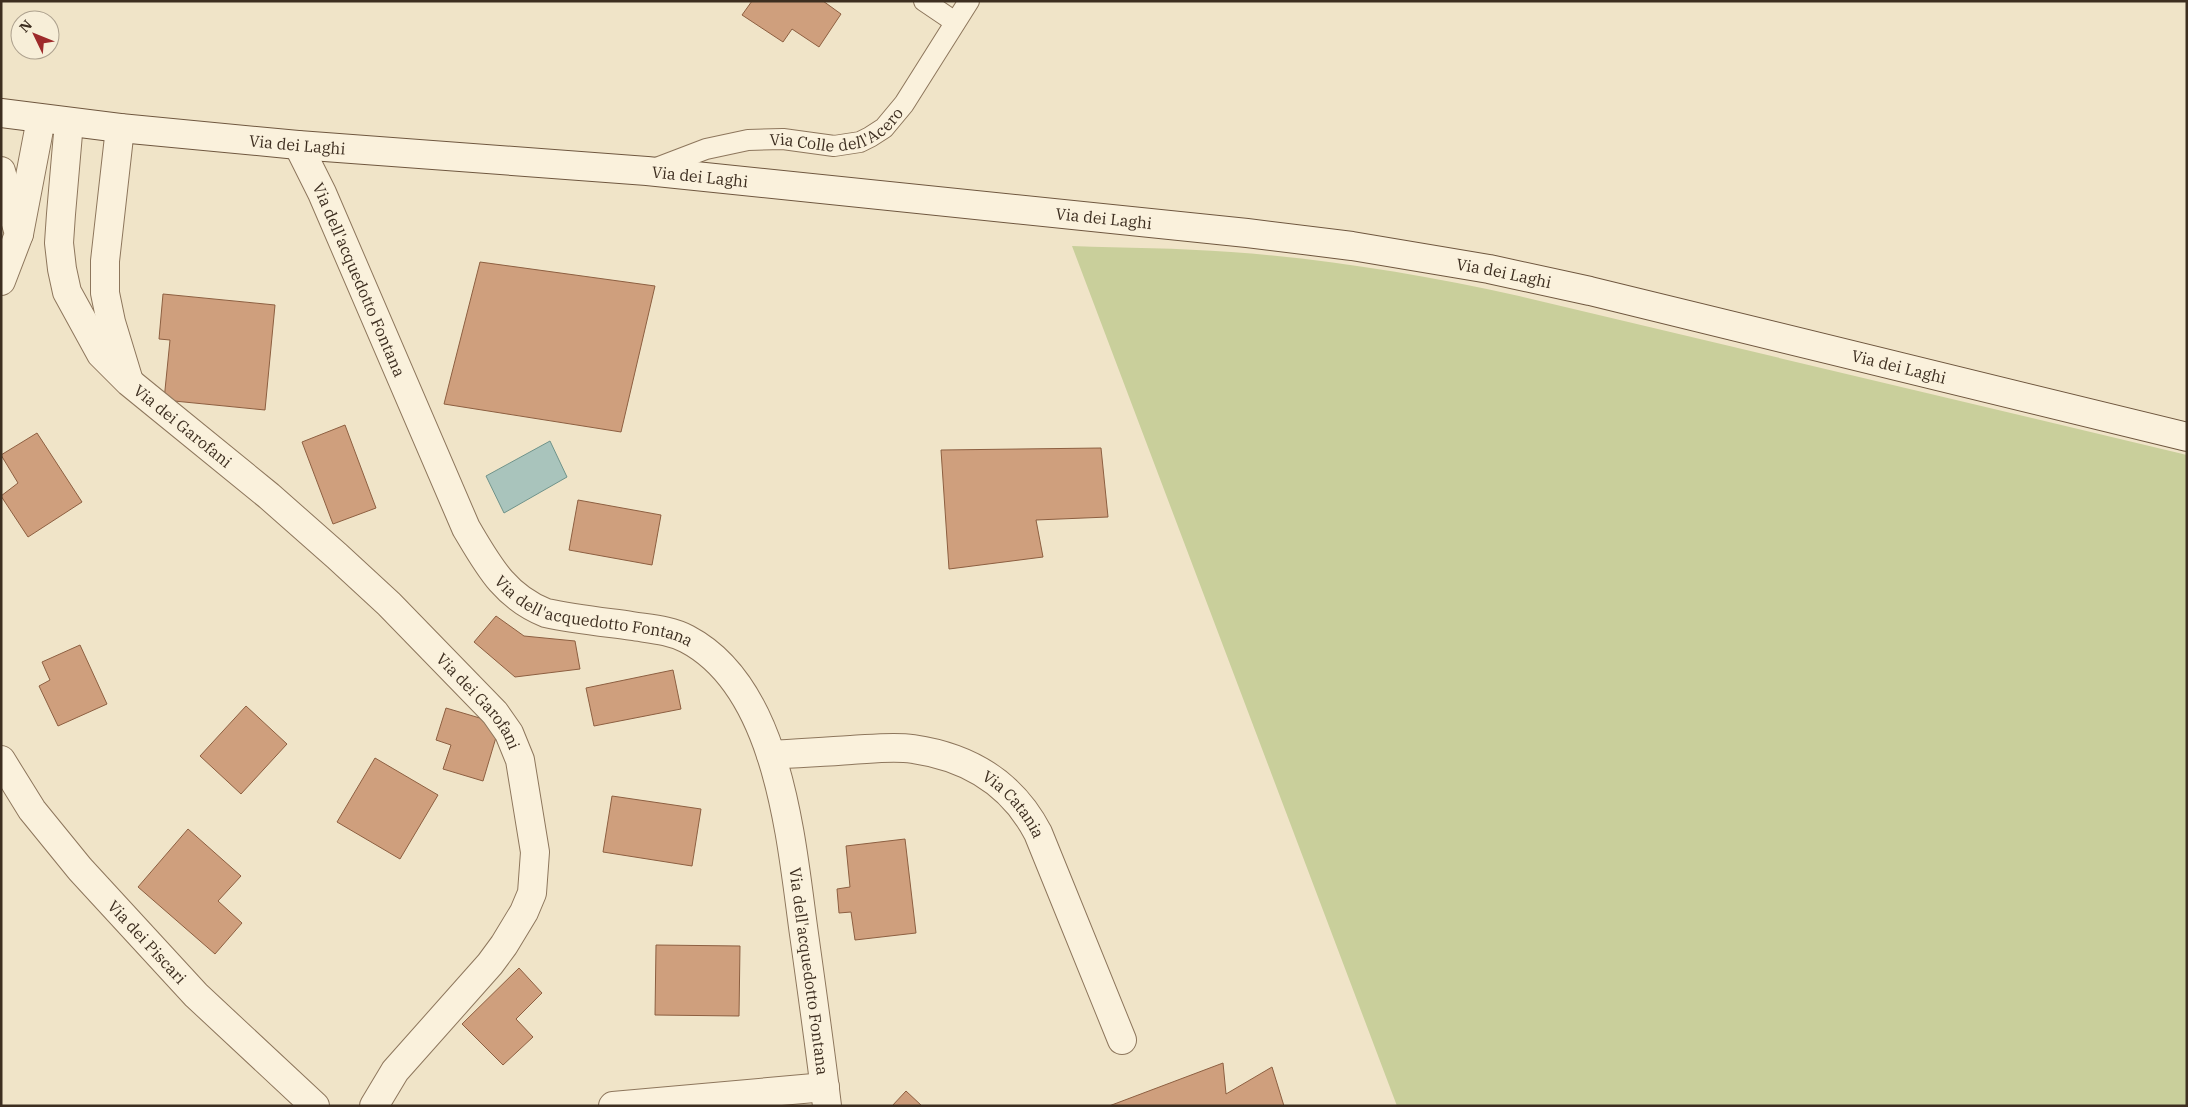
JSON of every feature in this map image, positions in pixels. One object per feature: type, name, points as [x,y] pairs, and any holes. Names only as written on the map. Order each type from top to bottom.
[{"type":"street","name":"Via dei Laghi","points":[[1,113],[120,128],[298,145],[647,171],[1274,236],[1427,257],[1600,293],[2187,437]]},
{"type":"street","points":[[1,282],[19,234],[41,119]]},
{"type":"street","name":"Via dei Garofani","points":[[69,122],[59,243],[62,269],[67,292],[101,354],[129,382],[269,496],[389,604],[495,713],[509,733],[520,760],[535,852],[532,893],[524,912],[490,964],[395,1071],[374,1106]]},
{"type":"street","name":"Via dei Garofani","points":[[120,128],[104,261],[105,293],[111,322],[129,382]]},
{"type":"street","name":"Via dell'acquedotto Fontana","points":[[298,145],[322,193],[466,528],[496,577],[517,598],[546,613],[670,632],[702,648],[721,665],[742,692],[761,728],[771,755],[788,826],[826,1097]]},
{"type":"street","points":[[1,171],[19,234]]},
{"type":"street","name":"Via Catania","points":[[771,755],[873,748],[912,749],[952,759],[974,768],[1010,793],[1022,805],[1038,833],[1122,1040]]},
{"type":"street","name":"Via dei Piscari","points":[[1,760],[32,810],[80,869],[196,995],[315,1106]]},
{"type":"street","points":[[619,1105],[826,1097]]},
{"type":"lane","points":[[924,1],[955,22]]},
{"type":"lane","name":"Via Colle dell'Acero","points":[[647,171],[706,149],[748,140],[782,139],[834,146],[860,142],[870,137],[884,128],[904,104],[969,1]]},
{"type":"green space","points":[[1072,246],[1267,255],[1340,263],[1448,281],[1519,296],[2187,455],[2187,1106],[1397,1106]]},
{"type":"water","points":[[550,441],[567,477],[504,513],[486,476]]},
{"type":"building","points":[[752,1],[823,1],[841,14],[819,47],[792,29],[783,42],[742,15]]},
{"type":"building","points":[[480,262],[655,286],[621,432],[444,404]]},
{"type":"building","points":[[163,294],[275,305],[265,410],[164,400],[170,340],[159,339]]},
{"type":"building","points":[[345,425],[376,508],[333,524],[302,442]]},
{"type":"building","points":[[37,433],[82,502],[28,537],[1,496],[18,483],[1,455]]},
{"type":"building","points":[[1101,448],[1108,517],[1036,520],[1043,557],[949,569],[941,450]]},
{"type":"building","points":[[578,500],[661,515],[652,565],[569,550]]},
{"type":"building","points":[[496,616],[524,636],[575,641],[580,669],[515,677],[474,642]]},
{"type":"building","points":[[80,645],[107,704],[58,726],[39,686],[50,680],[42,662]]},
{"type":"building","points":[[673,670],[681,709],[594,726],[586,688]]},
{"type":"building","points":[[246,706],[287,744],[241,794],[200,756]]},
{"type":"building","points":[[446,708],[500,724],[483,781],[443,769],[451,745],[436,740]]},
{"type":"building","points":[[375,758],[438,795],[400,859],[337,822]]},
{"type":"building","points":[[612,796],[701,809],[692,866],[603,852]]},
{"type":"building","points":[[188,829],[241,876],[218,901],[242,923],[215,954],[138,887]]},
{"type":"building","points":[[905,839],[916,933],[855,940],[851,912],[839,913],[837,889],[850,887],[846,846]]},
{"type":"building","points":[[656,945],[740,946],[739,1016],[655,1015]]},
{"type":"building","points":[[519,968],[542,993],[516,1019],[533,1037],[503,1065],[462,1024]]},
{"type":"building","points":[[1223,1063],[1226,1094],[1272,1067],[1284,1106],[1109,1106]]},
{"type":"building","points":[[906,1091],[922,1106],[892,1106]]}]
